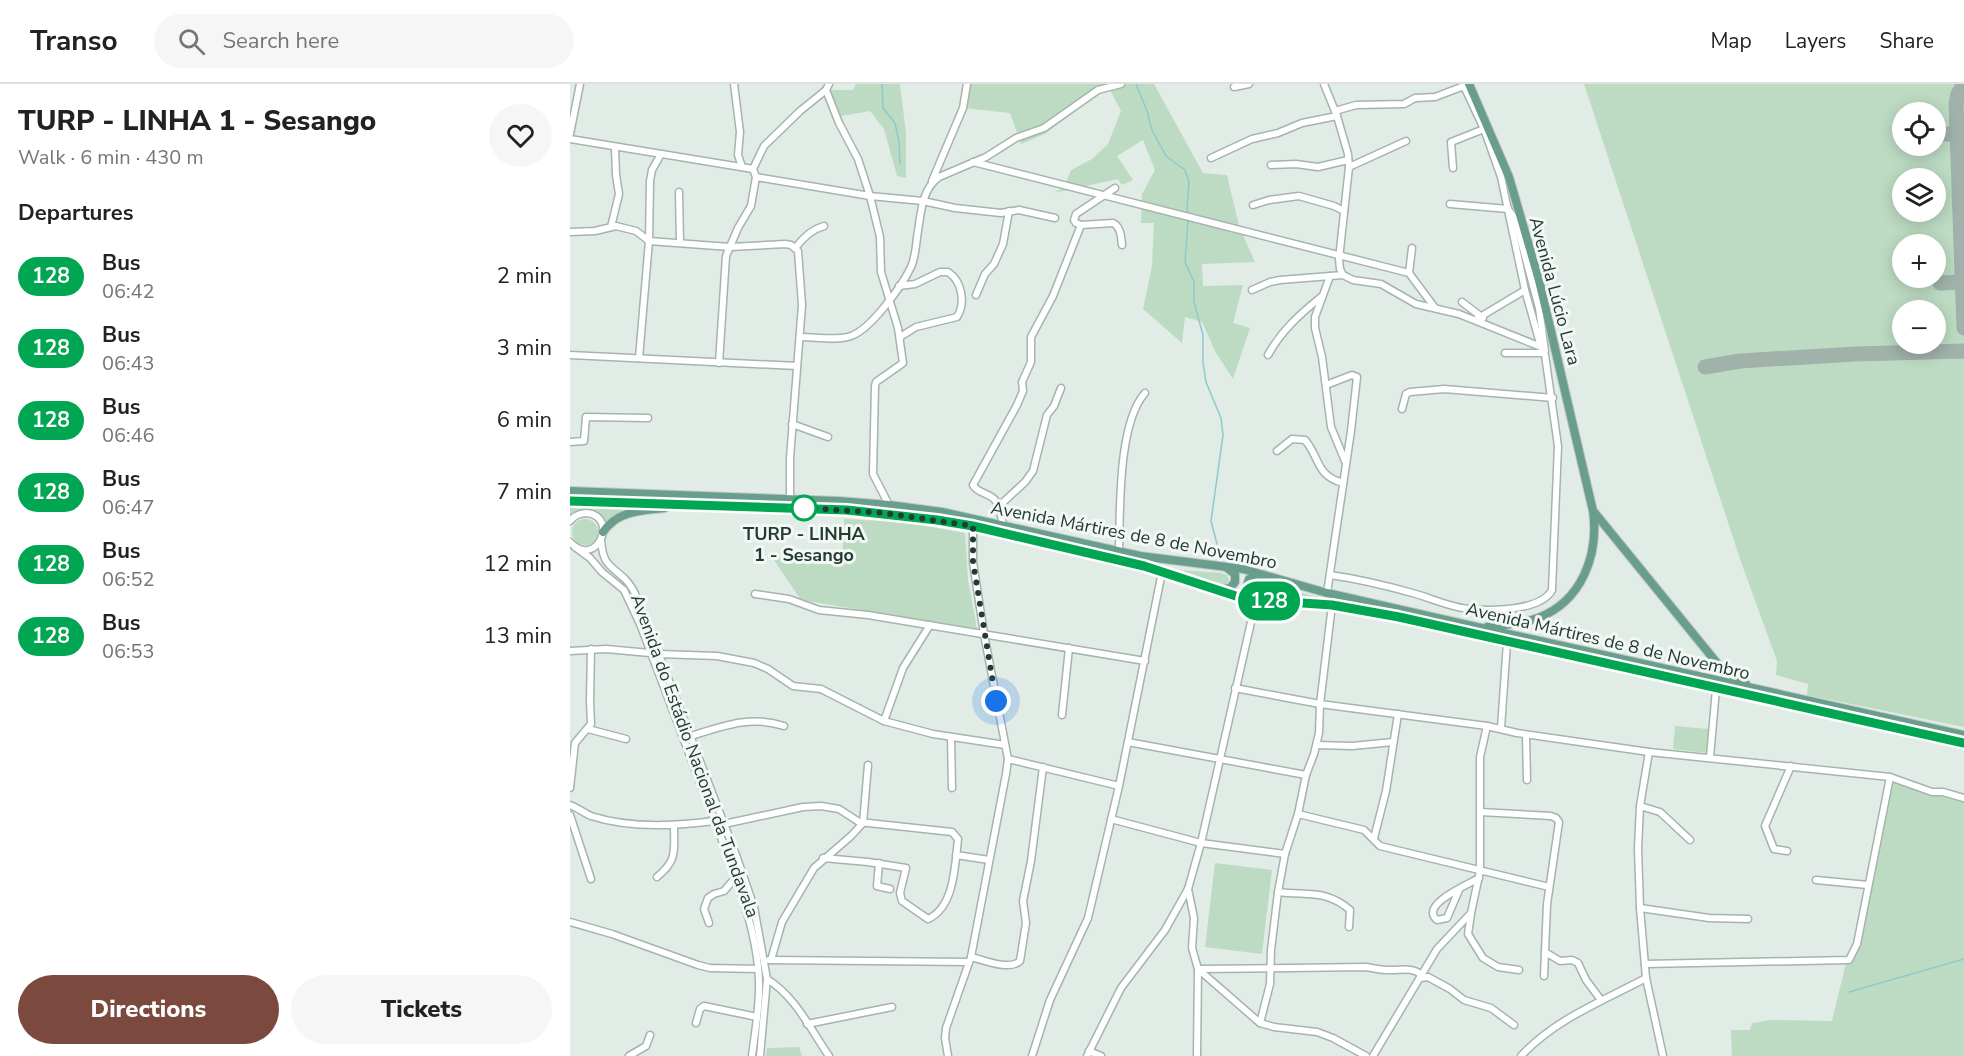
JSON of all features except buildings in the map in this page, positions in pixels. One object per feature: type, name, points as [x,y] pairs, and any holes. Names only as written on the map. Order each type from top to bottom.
[{"type":"main road","name":"Avenida Lúcio Lara","points":[[1466,85],[1509,177],[1539,280],[1593,511],[1595,529],[1592,554],[1584,575],[1572,594],[1550,613],[1535,619],[1481,628]]},
{"type":"main road","name":"Avenida Mártires de 8 de Novembro","points":[[570,491],[889,505],[942,512],[1119,551],[1223,566],[1267,575],[1327,593],[1964,735]]},
{"type":"main road","name":"Avenida Mártires de 8 de Novembro","points":[[570,501],[856,511],[910,516],[973,526],[1105,556],[1162,572],[1235,597],[1332,605],[1399,617],[1964,743]]},
{"type":"main road","points":[[602,536],[613,520],[623,515],[685,504]]},
{"type":"main road","name":"Avenida Lúcio Lara","points":[[1593,511],[1721,668],[1745,684],[1782,695]]},
{"type":"main road","points":[[1214,590],[1230,588],[1234,582],[1235,574],[1223,566]]},
{"type":"main road","points":[[1265,601],[1253,596],[1247,586],[1249,579],[1253,576],[1267,575]]},
{"type":"street","points":[[580,84],[570,137],[615,148],[753,170]]},
{"type":"street","points":[[734,84],[740,132],[738,155],[742,168]]},
{"type":"street","points":[[801,337],[852,336],[890,301],[913,259],[923,201],[963,108],[967,84]]},
{"type":"street","points":[[932,182],[1016,138],[1044,128],[1098,90],[1121,84]]},
{"type":"street","points":[[1234,87],[1249,84]]},
{"type":"street","points":[[1324,84],[1336,114],[1349,163],[1339,255],[1343,275]]},
{"type":"street","points":[[1211,158],[1252,139],[1278,133],[1356,105],[1404,104],[1415,98],[1435,97],[1466,85],[1501,177],[1525,290],[1543,351],[1553,398],[1558,446],[1552,590],[1545,600],[1526,605],[1497,609],[1467,609],[1353,578],[1330,575]]},
{"type":"street","points":[[719,363],[726,256],[738,228],[752,206],[756,177],[753,170],[764,146],[827,87],[839,123],[858,159],[870,196],[880,237],[881,272],[900,337],[903,363],[876,382],[875,386],[873,474],[889,505]]},
{"type":"street","points":[[1453,168],[1451,142],[1484,129]]},
{"type":"street","points":[[1271,165],[1296,164],[1318,167],[1349,163],[1406,141]]},
{"type":"street","points":[[611,226],[619,194],[615,175],[615,148]]},
{"type":"street","points":[[639,358],[649,241],[651,176],[661,154]]},
{"type":"street","points":[[973,162],[1409,273],[1436,308]]},
{"type":"street","points":[[756,177],[870,196],[923,201],[955,208],[1001,213],[1028,211],[1055,218]]},
{"type":"street","points":[[1115,188],[1076,214],[1074,220],[1081,225],[1113,223],[1119,228],[1122,245]]},
{"type":"street","points":[[679,192],[680,242]]},
{"type":"street","points":[[1253,205],[1269,200],[1299,196],[1344,211]]},
{"type":"street","points":[[1450,204],[1508,209]]},
{"type":"street","points":[[1508,209],[1515,219],[1539,308],[1543,351]]},
{"type":"street","points":[[976,295],[985,274],[994,264],[1003,244],[1008,211]]},
{"type":"street","points":[[1003,525],[993,498],[977,491],[973,485],[1020,398],[1023,390],[1022,382],[1031,362],[1031,338],[1053,296],[1081,225]]},
{"type":"street","points":[[570,232],[595,231],[611,226],[636,231],[649,241],[730,247],[785,244],[795,247],[798,251],[802,305],[792,424],[790,500]]},
{"type":"street","points":[[795,247],[802,239],[825,226]]},
{"type":"street","points":[[1409,273],[1412,248]]},
{"type":"street","points":[[899,286],[915,284],[940,272],[948,272],[959,284],[962,292],[960,312],[957,317],[916,327],[900,337]]},
{"type":"street","points":[[1252,290],[1280,280],[1343,275],[1353,280],[1381,284],[1416,304],[1478,318],[1525,290]]},
{"type":"street","points":[[1330,276],[1315,317],[1315,328],[1322,357],[1331,427],[1346,464]]},
{"type":"street","points":[[1268,355],[1277,338],[1322,297]]},
{"type":"street","points":[[1462,302],[1488,325],[1543,351]]},
{"type":"street","points":[[1505,353],[1543,351]]},
{"type":"street","points":[[570,355],[797,366]]},
{"type":"street","points":[[1326,385],[1352,375],[1357,377],[1327,593]]},
{"type":"street","points":[[998,507],[1033,471],[1047,415],[1054,406],[1061,388]]},
{"type":"street","points":[[1402,409],[1406,394],[1440,389],[1553,398]]},
{"type":"street","points":[[1119,551],[1121,490],[1127,434],[1138,401],[1145,393]]},
{"type":"street","points":[[570,442],[584,441],[586,417],[648,418]]},
{"type":"street","points":[[792,424],[828,437]]},
{"type":"street","points":[[1277,452],[1292,439],[1305,440],[1324,474],[1332,480],[1343,483]]},
{"type":"street","points":[[570,521],[579,514],[590,514],[600,522],[602,536],[597,546],[590,549],[582,549],[573,544]]},
{"type":"street","points":[[948,1056],[946,1028],[970,960],[1008,759],[973,562],[973,526]]},
{"type":"street","name":"Avenida do Estádio Nacional da Tundavala","points":[[602,536],[603,554],[609,567],[626,580],[638,600],[751,899],[768,960],[760,1056]]},
{"type":"street","name":"Avenida do Estádio Nacional da Tundavala","points":[[573,544],[624,590],[640,624],[736,877],[748,917],[758,969],[757,1017],[752,1056]]},
{"type":"street","points":[[1032,1056],[1050,1000],[1088,918],[1119,786],[1162,572]]},
{"type":"street","points":[[755,594],[789,599],[819,610],[868,615],[1145,661]]},
{"type":"street","points":[[1101,1056],[1088,1054],[1121,988],[1165,930],[1188,889],[1201,843],[1256,600]]},
{"type":"street","points":[[1260,1023],[1270,984],[1269,968],[1278,892],[1306,776],[1317,745],[1332,605]]},
{"type":"street","points":[[1459,623],[1462,608]]},
{"type":"street","points":[[884,721],[903,668],[930,625]]},
{"type":"street","points":[[1501,728],[1507,642]]},
{"type":"street","points":[[1062,715],[1069,648]]},
{"type":"street","points":[[570,651],[591,649],[650,653]]},
{"type":"street","points":[[570,788],[575,743],[591,724],[591,649]]},
{"type":"street","points":[[659,654],[717,656],[754,663],[768,669],[793,686],[821,689],[884,721],[933,735],[1005,745]]},
{"type":"street","points":[[1235,688],[1320,704],[1501,728],[1526,735],[1649,752],[1890,777],[1932,792],[1943,792],[1964,798]]},
{"type":"street","points":[[1710,757],[1716,689]]},
{"type":"street","points":[[1374,838],[1386,791],[1398,714]]},
{"type":"street","points":[[691,736],[750,720],[784,726]]},
{"type":"street","points":[[1487,726],[1480,757],[1480,874],[1468,934],[1483,958],[1498,967],[1519,970]]},
{"type":"street","points":[[588,729],[626,739]]},
{"type":"street","points":[[1526,735],[1527,780]]},
{"type":"street","points":[[951,737],[952,788]]},
{"type":"street","points":[[1128,742],[1306,776]]},
{"type":"street","points":[[1317,745],[1352,746],[1392,742]]},
{"type":"street","points":[[1649,752],[1640,806],[1638,848],[1640,908],[1646,978],[1663,1056]]},
{"type":"street","points":[[1008,759],[1119,786]]},
{"type":"street","points":[[868,765],[863,823],[814,867],[782,922],[768,960],[970,960],[1016,965],[1020,961],[1026,923],[1023,901],[1031,861],[1043,767]]},
{"type":"street","points":[[1787,852],[1774,849],[1765,826],[1791,766]]},
{"type":"street","points":[[1645,964],[1849,960],[1857,944],[1890,777]]},
{"type":"street","points":[[570,805],[593,816],[627,822],[675,825],[714,821]]},
{"type":"street","points":[[724,824],[804,807],[821,806],[839,809],[863,823],[952,832],[958,839],[951,887],[938,914],[928,919],[902,901],[900,896],[906,868],[824,858]]},
{"type":"street","points":[[1640,806],[1659,812],[1690,840]]},
{"type":"street","points":[[1480,812],[1556,818],[1559,827],[1549,887],[1544,976]]},
{"type":"street","points":[[1298,814],[1364,830],[1380,846],[1480,874],[1549,887]]},
{"type":"street","points":[[570,815],[591,879]]},
{"type":"street","points":[[1111,819],[1201,843],[1286,854]]},
{"type":"street","points":[[657,877],[672,862],[675,825]]},
{"type":"street","points":[[956,855],[989,861]]},
{"type":"street","points":[[879,863],[877,886],[890,890]]},
{"type":"street","points":[[1459,890],[1447,918],[1437,920],[1433,916],[1433,907],[1480,874]]},
{"type":"street","points":[[709,923],[704,909],[708,898],[724,891],[736,877]]},
{"type":"street","points":[[1816,880],[1868,885]]},
{"type":"street","points":[[1188,889],[1194,918],[1192,948],[1198,969],[1197,1056]]},
{"type":"street","points":[[1278,892],[1336,898],[1350,910],[1349,927]]},
{"type":"street","points":[[1640,908],[1710,918],[1748,919]]},
{"type":"street","points":[[1373,1056],[1437,949],[1471,913]]},
{"type":"street","points":[[570,922],[612,934],[698,965],[723,969],[758,969]]},
{"type":"street","points":[[1545,952],[1560,962],[1572,960],[1578,963],[1586,980],[1601,1000]]},
{"type":"street","points":[[1198,969],[1366,967],[1385,970],[1406,969],[1421,973],[1422,976],[1450,989],[1464,1000],[1491,1008],[1514,1025]]},
{"type":"street","points":[[1198,969],[1260,1023],[1317,1032],[1365,1056]]},
{"type":"street","points":[[1521,1056],[1529,1047],[1581,1010],[1646,978]]},
{"type":"street","points":[[767,979],[779,986],[791,999],[829,1056]]},
{"type":"street","points":[[696,1023],[700,1009],[704,1006],[757,1017]]},
{"type":"street","points":[[807,1024],[891,1007]]},
{"type":"street","points":[[629,1056],[646,1046],[650,1035]]},
{"type":"green space","points":[[856,84],[900,84],[906,133],[906,178],[897,176],[884,129],[870,111],[836,117],[826,90],[853,90]]},
{"type":"green space","points":[[964,84],[1154,84],[1203,173],[1227,175],[1239,226],[1255,262],[1202,264],[1203,286],[1243,285],[1233,323],[1250,328],[1233,379],[1216,353],[1202,322],[1185,317],[1182,343],[1143,309],[1152,266],[1154,223],[1141,223],[1142,194],[1155,170],[1143,140],[1117,156],[1133,180],[1122,185],[1118,179],[1054,193],[1064,187],[1071,170],[1092,159],[1108,144],[1121,111],[1108,86],[1045,134],[1021,144],[1010,113],[963,108]]},
{"type":"green space","points":[[1584,84],[1964,84],[1964,727],[1807,695],[1808,684],[1776,675],[1777,661],[1741,562]]},
{"type":"green space","points":[[570,506],[632,508],[615,514],[605,523],[598,515],[585,510],[570,515]]},
{"type":"green space","points":[[585,519],[594,523],[598,532],[594,541],[585,545],[576,541],[572,532],[576,523]]},
{"type":"green space","points":[[844,519],[903,522],[965,533],[968,580],[977,629],[801,600],[772,557],[842,562]]},
{"type":"green space","points":[[1180,570],[1221,573],[1227,575],[1229,580],[1226,584],[1220,585]]},
{"type":"green space","points":[[1255,582],[1327,599],[1260,594],[1252,590]]},
{"type":"green space","points":[[1675,726],[1709,729],[1707,753],[1673,749]]},
{"type":"green space","points":[[1890,777],[1964,798],[1964,1056],[1732,1056],[1731,1030],[1750,1030],[1752,1023],[1771,1020],[1832,1021],[1845,967],[1857,944]]},
{"type":"green space","points":[[1215,863],[1272,870],[1262,954],[1205,947]]},
{"type":"green space","points":[[799,1047],[802,1056],[766,1056],[767,1048]]},
{"type":"waterway","points":[[882,84],[883,108],[895,123],[900,164]]},
{"type":"waterway","points":[[1136,84],[1152,130],[1166,156],[1185,170],[1189,182],[1188,216]]},
{"type":"waterway","points":[[1188,220],[1185,262],[1194,282],[1194,302],[1203,335],[1206,382],[1221,418],[1223,435],[1211,521],[1217,544]]},
{"type":"waterway","points":[[1849,992],[1964,959]]},
{"type":"taxiway","points":[[1964,84],[1956,103],[1964,328]]},
{"type":"taxiway","points":[[1946,134],[1957,134]]},
{"type":"taxiway","points":[[1946,283],[1961,282]]},
{"type":"taxiway","points":[[1705,367],[1740,361],[1855,354],[1964,351]]},
{"type":"bus line","name":"128","points":[[570,501],[847,510],[919,517],[973,526],[1144,566],[1235,597],[1365,610],[1964,743]]},
{"type":"place","name":"TURP - LINHA 1 - Sesango","points":[[804,508]]},
{"type":"route","points":[[804,508],[884,513],[973,526],[973,562],[996,701]]}]
